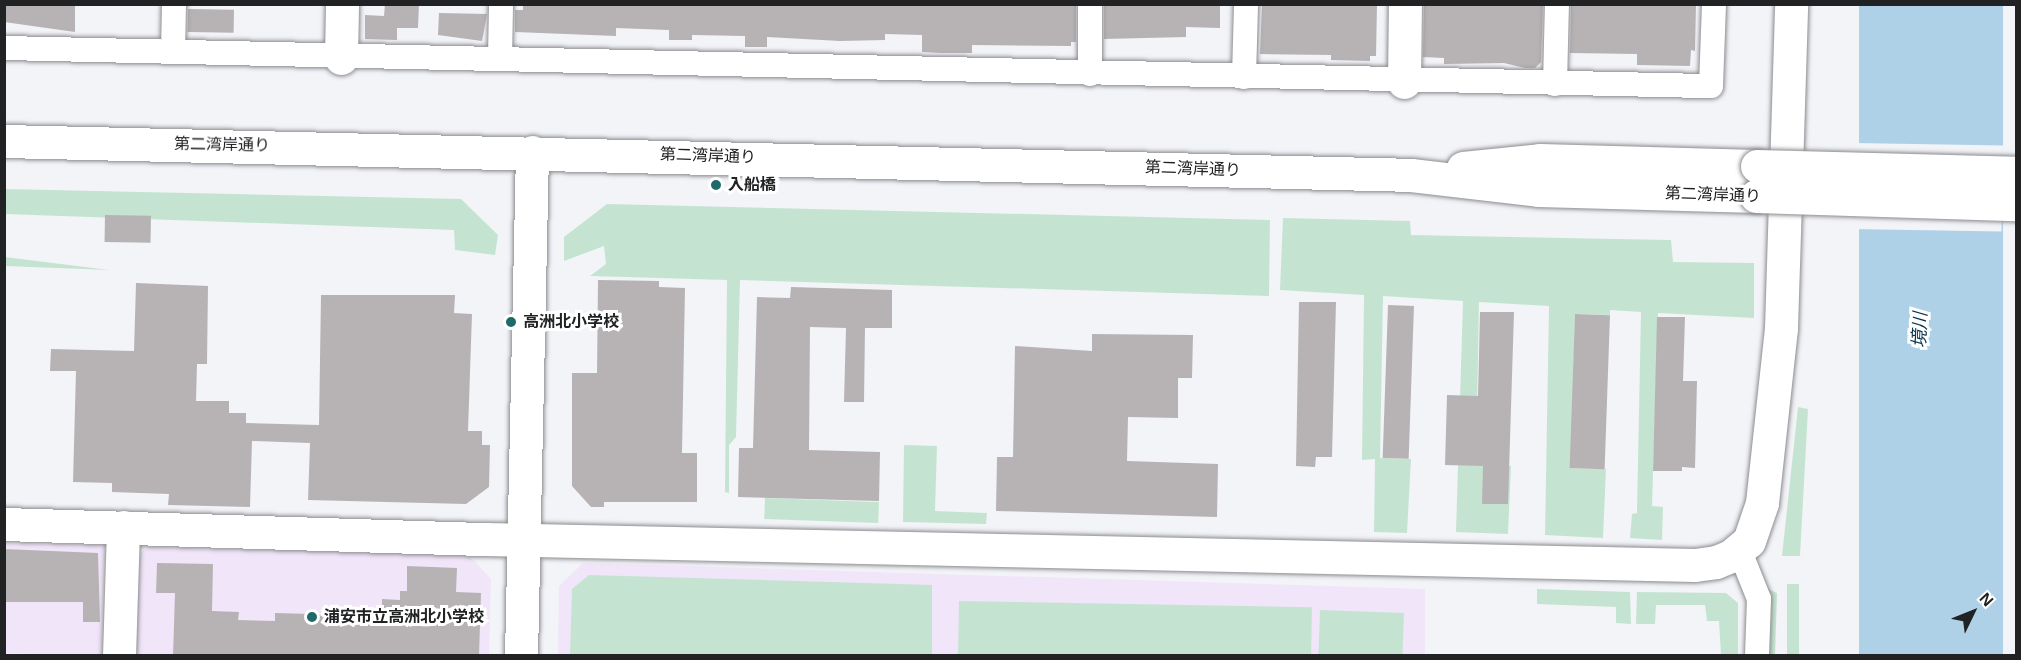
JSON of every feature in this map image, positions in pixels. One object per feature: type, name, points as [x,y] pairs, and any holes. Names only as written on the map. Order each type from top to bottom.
[{"type":"street","points":[[173,52],[174,4]]},
{"type":"street","points":[[341,57],[342,4]]},
{"type":"street","points":[[500,58],[501,4]]},
{"type":"street","points":[[1090,4],[1090,74]]},
{"type":"street","points":[[1244,76],[1246,4]]},
{"type":"street","points":[[1404,82],[1405,4]]},
{"type":"street","points":[[1555,84],[1557,4]]},
{"type":"street","points":[[4,48],[1244,76],[1404,82],[1711,86],[1714,4]]},
{"type":"street","points":[[4,524],[523,539],[1695,565],[1716,562],[1749,541],[1762,503],[1776,386],[1791,4]]},
{"type":"street","name":"第二湾岸通り","points":[[4,141],[1411,175],[1538,190],[2016,204]]},
{"type":"street","points":[[521,656],[532,152]]},
{"type":"street","name":"第二湾岸通り","points":[[1411,175],[1540,160],[2016,173]]},
{"type":"street","points":[[119,656],[123,527]]},
{"type":"street","points":[[1739,549],[1759,599],[1757,656]]},
{"type":"shaded area","points":[[4,543],[104,545],[102,655],[4,653]]},
{"type":"shaded area","name":"浦安市立高洲北小学校","points":[[147,547],[468,554],[491,579],[489,655],[132,656],[135,560]]},
{"type":"shaded area","points":[[583,563],[1425,589],[1425,655],[558,656],[559,586]]},
{"type":"green space","points":[[5,189],[461,199],[498,235],[495,255],[455,250],[454,230],[5,214]]},
{"type":"green space","points":[[607,204],[1270,220],[1269,296],[740,280],[736,437],[729,445],[729,493],[725,492],[727,280],[590,276],[606,264],[604,246],[564,261],[564,237]]},
{"type":"green space","points":[[1283,218],[1410,221],[1411,235],[1671,240],[1673,262],[1754,263],[1754,318],[1658,313],[1652,506],[1663,507],[1662,540],[1630,538],[1632,514],[1637,513],[1641,312],[1610,310],[1610,315],[1575,314],[1571,468],[1606,469],[1603,538],[1545,535],[1549,306],[1479,302],[1476,465],[1511,466],[1508,534],[1456,532],[1463,301],[1383,296],[1380,458],[1411,459],[1407,533],[1374,532],[1375,459],[1362,460],[1364,295],[1280,290]]},
{"type":"green space","points":[[5,257],[109,270],[5,266]]},
{"type":"green space","points":[[1798,407],[1808,409],[1800,556],[1782,556]]},
{"type":"green space","points":[[904,445],[937,446],[935,511],[987,513],[986,524],[903,522]]},
{"type":"green space","points":[[765,498],[879,502],[878,523],[764,519]]},
{"type":"green space","points":[[589,575],[932,585],[932,655],[570,655],[572,589]]},
{"type":"green space","points":[[1787,584],[1799,584],[1799,655],[1787,655]]},
{"type":"green space","points":[[1765,588],[1777,593],[1775,655],[1764,656]]},
{"type":"green space","points":[[1537,589],[1630,592],[1631,624],[1616,623],[1616,607],[1537,604]]},
{"type":"green space","points":[[1637,592],[1726,593],[1738,603],[1738,655],[1721,655],[1719,621],[1707,621],[1705,605],[1656,605],[1655,624],[1636,624]]},
{"type":"green space","points":[[959,601],[1312,607],[1311,656],[958,655]]},
{"type":"green space","points":[[1320,610],[1404,613],[1402,656],[1318,655]]},
{"type":"water","name":"境川","points":[[1859,5],[2003,5],[2003,656],[1859,656]]},
{"type":"pier","points":[[1853,143],[2003,146],[2001,232],[1851,229]]},
{"type":"building","points":[[4,4],[75,4],[75,32],[4,22]]},
{"type":"building","points":[[385,4],[419,4],[418,28],[397,28],[397,40],[365,39],[365,15],[384,16]]},
{"type":"building","points":[[523,4],[1076,4],[1076,42],[1071,42],[1071,46],[972,45],[972,53],[941,53],[922,52],[922,35],[885,34],[885,40],[840,41],[767,37],[767,47],[745,47],[745,36],[692,35],[692,40],[669,40],[669,30],[616,28],[616,36],[515,32],[515,10],[523,10]]},
{"type":"building","points":[[1104,4],[1220,5],[1220,28],[1186,27],[1186,37],[1104,39]]},
{"type":"building","points":[[1262,4],[1377,4],[1376,56],[1370,56],[1370,61],[1331,60],[1331,55],[1260,54]]},
{"type":"building","points":[[1424,4],[1543,4],[1541,62],[1535,68],[1525,68],[1504,63],[1444,64],[1444,58],[1423,57]]},
{"type":"building","points":[[1571,4],[1696,4],[1695,51],[1691,50],[1690,66],[1637,65],[1637,54],[1570,53]]},
{"type":"building","points":[[188,9],[234,10],[234,33],[188,32]]},
{"type":"building","points":[[439,13],[487,14],[482,41],[438,35]]},
{"type":"building","points":[[105,215],[151,216],[151,243],[105,242]]},
{"type":"building","points":[[598,280],[659,281],[659,287],[685,288],[682,453],[697,453],[697,502],[604,502],[604,507],[591,507],[572,486],[572,373],[597,373]]},
{"type":"building","points":[[136,283],[208,286],[207,364],[197,364],[196,401],[229,401],[229,413],[246,413],[246,423],[319,425],[321,295],[455,295],[454,313],[472,314],[468,431],[482,431],[482,445],[490,445],[489,487],[466,504],[308,500],[310,443],[252,441],[250,507],[168,505],[169,494],[112,492],[112,483],[73,482],[76,371],[50,371],[51,349],[134,351]]},
{"type":"building","points":[[791,287],[892,290],[892,328],[865,328],[864,402],[844,402],[846,328],[810,327],[809,450],[880,452],[879,501],[738,497],[739,448],[753,448],[757,297],[790,298]]},
{"type":"building","points":[[1299,302],[1336,302],[1332,457],[1316,457],[1315,467],[1296,466]]},
{"type":"building","points":[[1388,305],[1414,306],[1409,459],[1383,458]]},
{"type":"building","points":[[1480,312],[1514,312],[1508,504],[1482,504],[1483,466],[1445,465],[1447,395],[1478,396]]},
{"type":"building","points":[[1575,314],[1610,315],[1605,469],[1570,468]]},
{"type":"building","points":[[1657,317],[1685,317],[1683,381],[1697,381],[1695,468],[1682,467],[1682,471],[1653,471]]},
{"type":"building","points":[[1092,334],[1193,335],[1192,378],[1178,378],[1178,418],[1128,417],[1127,461],[1218,464],[1217,517],[996,511],[997,457],[1013,457],[1015,346],[1092,351]]},
{"type":"building","points":[[4,549],[98,553],[100,622],[83,622],[83,602],[4,602]]},
{"type":"building","points":[[157,563],[213,564],[212,611],[239,612],[238,620],[275,621],[275,613],[382,616],[382,599],[400,600],[400,591],[407,591],[407,566],[457,568],[456,592],[481,593],[479,656],[173,656],[175,593],[156,593]]},
{"type":"place","name":"入船橋","points":[[716,185]]},
{"type":"place","name":"高洲北小学校","points":[[511,322]]},
{"type":"place","name":"浦安市立高洲北小学校","points":[[312,617]]}]
